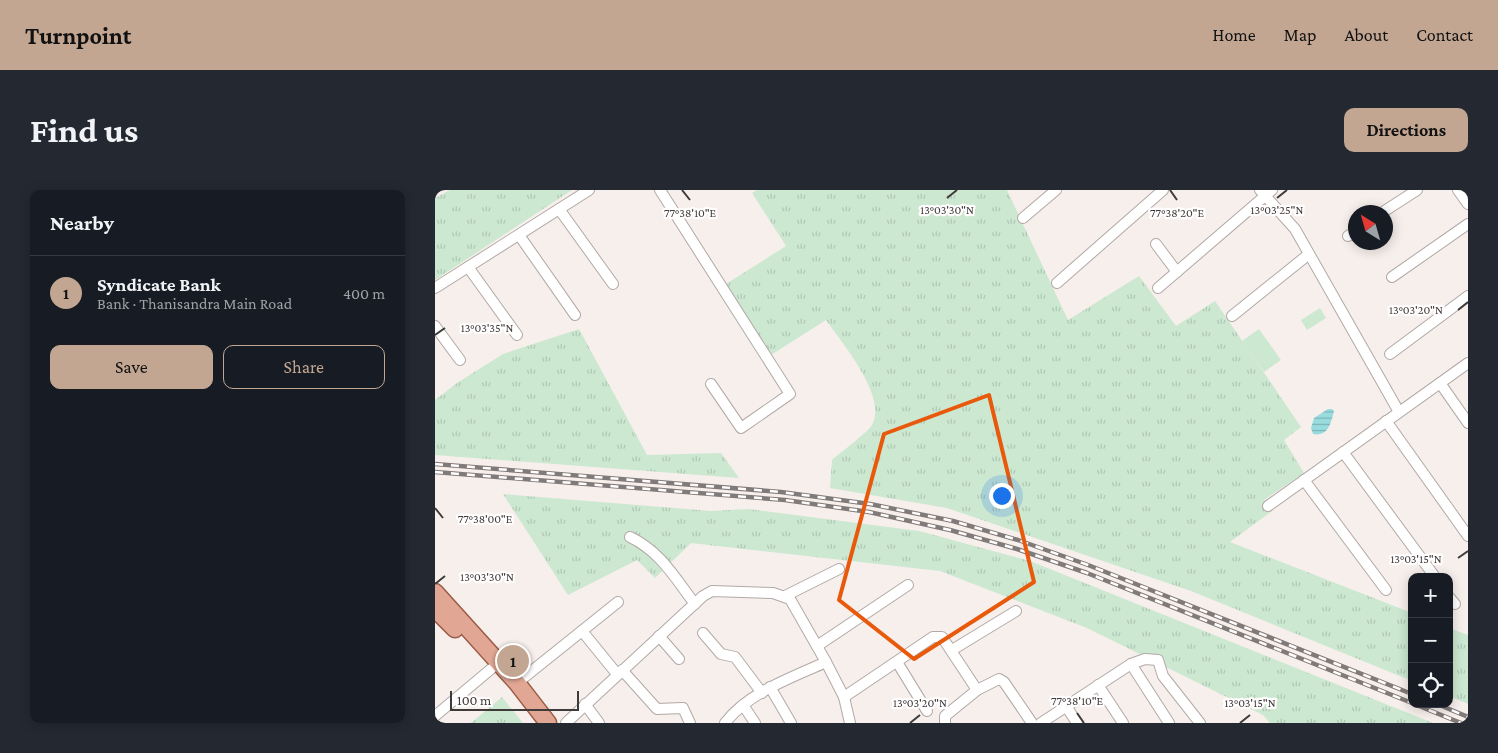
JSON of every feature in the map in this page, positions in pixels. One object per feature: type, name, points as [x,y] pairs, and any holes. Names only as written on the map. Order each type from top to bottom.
[{"type":"main road","points":[[435,592],[517,683],[548,723]]},
{"type":"main road","points":[[435,609],[491,669],[537,723]]},
{"type":"street","points":[[435,288],[589,190]]},
{"type":"street","points":[[660,190],[790,394],[741,428],[711,384]]},
{"type":"street","points":[[1023,218],[1056,190]]},
{"type":"street","points":[[1393,206],[1417,190]]},
{"type":"street","points":[[1458,190],[1468,204]]},
{"type":"street","points":[[1057,283],[1160,191]]},
{"type":"street","points":[[1158,288],[1266,192],[1295,229],[1399,412]]},
{"type":"street","points":[[559,209],[613,284]]},
{"type":"street","points":[[1392,278],[1468,224]]},
{"type":"street","points":[[519,234],[575,315]]},
{"type":"street","points":[[1156,244],[1177,272]]},
{"type":"street","points":[[1232,316],[1309,254]]},
{"type":"street","points":[[468,267],[517,335]]},
{"type":"street","points":[[1390,354],[1468,296]]},
{"type":"street","points":[[435,326],[460,360]]},
{"type":"street","points":[[1268,506],[1468,363]]},
{"type":"street","points":[[1440,383],[1468,423]]},
{"type":"street","points":[[1386,422],[1468,536]]},
{"type":"street","points":[[1343,452],[1432,573]]},
{"type":"street","points":[[1304,480],[1385,590]]},
{"type":"street","points":[[630,537],[646,544],[657,553],[695,604]]},
{"type":"street","points":[[785,596],[839,568]]},
{"type":"street","points":[[817,646],[908,585]]},
{"type":"street","points":[[566,723],[703,596],[718,590],[773,593],[790,599],[845,698],[850,723]]},
{"type":"street","points":[[517,683],[618,602]]},
{"type":"street","points":[[952,650],[1016,611]]},
{"type":"street","points":[[582,631],[619,672],[657,709],[683,708],[691,723]]},
{"type":"street","points":[[703,633],[721,654],[735,657],[766,690],[791,723]]},
{"type":"street","points":[[659,636],[679,659]]},
{"type":"street","points":[[845,698],[933,637],[942,637],[977,690]]},
{"type":"street","points":[[1041,723],[1131,664],[1145,659],[1158,660],[1163,676],[1200,723]]},
{"type":"street","points":[[725,723],[743,705],[766,690],[826,662]]},
{"type":"street","points":[[897,662],[927,711]]},
{"type":"street","points":[[1131,664],[1169,723]]},
{"type":"street","points":[[435,716],[491,669]]},
{"type":"street","points":[[945,723],[945,716],[950,710],[977,690],[999,678],[1004,682],[1032,723]]},
{"type":"street","points":[[1099,685],[1123,723]]},
{"type":"street","points":[[585,704],[599,723]]},
{"type":"street","points":[[743,705],[755,723]]},
{"type":"street","points":[[1066,706],[1077,723]]},
{"type":"highlighted area","points":[[989,395],[1034,582],[914,659],[839,600],[884,434]]},
{"type":"green space","points":[[450,190],[572,190],[435,280],[435,198]]},
{"type":"green space","points":[[757,190],[1007,190],[1068,320],[1139,276],[1176,326],[1215,301],[1301,427],[1284,440],[1304,473],[1264,500],[1272,511],[1230,542],[1408,611],[1408,679],[1191,591],[947,508],[830,488],[832,460],[872,425],[875,413],[874,399],[861,370],[826,320],[771,355],[726,284],[786,246],[752,193]]},
{"type":"green space","points":[[1320,308],[1326,318],[1307,330],[1301,320]]},
{"type":"green space","points":[[579,329],[647,455],[721,453],[739,478],[435,455],[435,400],[457,383],[503,354]]},
{"type":"green space","points":[[1259,329],[1281,360],[1264,372],[1242,341]]},
{"type":"green space","points":[[503,494],[711,511],[748,509],[919,531],[1030,561],[1433,723],[1270,723],[1263,715],[1087,628],[940,571],[691,543],[655,578],[637,560],[568,595]]},
{"type":"green space","points":[[1453,629],[1468,635],[1468,704],[1453,698]]},
{"type":"green space","points":[[502,697],[523,723],[471,723]]},
{"type":"water","points":[[1328,409],[1334,411],[1328,428],[1323,433],[1313,434],[1311,428],[1314,418]]},
{"type":"railway","points":[[435,464],[781,492],[870,504],[953,521],[1018,540],[1088,565],[1408,692]]},
{"type":"railway","points":[[435,472],[785,500],[869,512],[950,530],[1017,549],[1087,573],[1408,701]]},
{"type":"railway","points":[[1424,708],[1461,723]]},
{"type":"railway","points":[[1447,708],[1468,717]]},
{"type":"place","name":"Syndicate Bank","points":[[513,661]]}]
